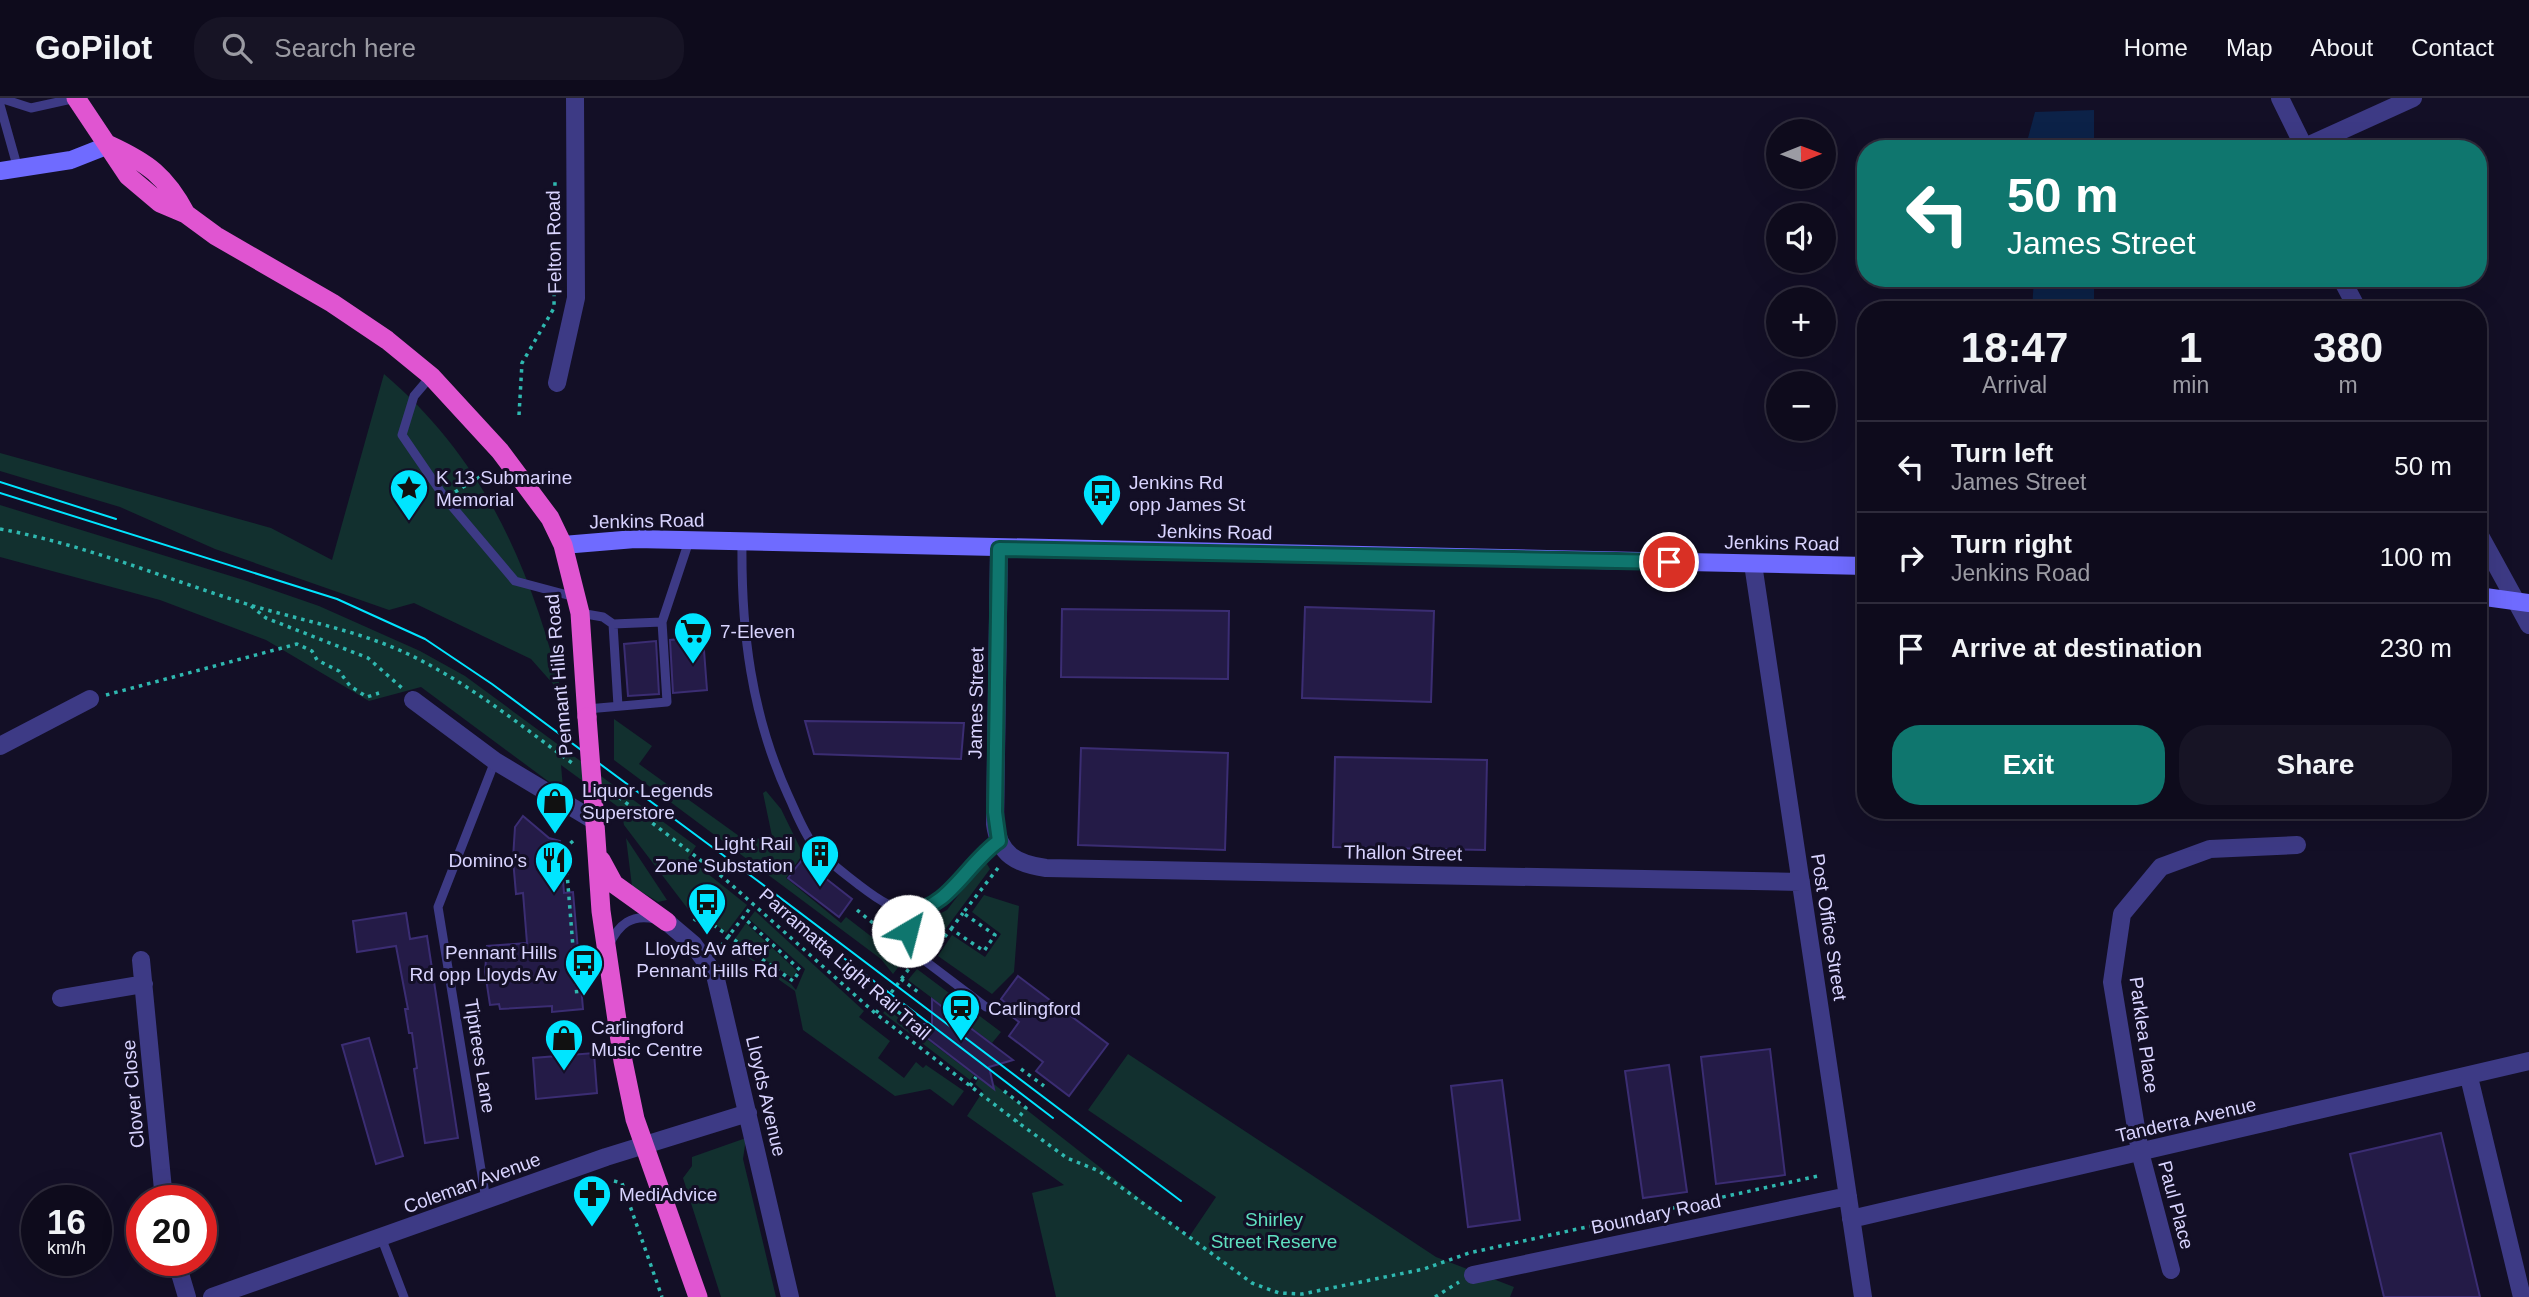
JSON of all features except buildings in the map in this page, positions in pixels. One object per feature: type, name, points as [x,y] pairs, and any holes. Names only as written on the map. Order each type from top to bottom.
[{"type":"highway","points":[[76,98],[109,145]]},
{"type":"highway","name":"Pennant Hills Road","points":[[109,145],[144,161],[171,187],[186,214],[216,236],[332,303],[387,340],[431,376],[500,451],[550,518],[564,545],[578,605],[587,713],[598,791],[595,821],[606,951],[622,1061],[644,1145],[698,1297]]},
{"type":"highway","points":[[597,853],[614,884],[667,922]]},
{"type":"main road","points":[[9,169],[71,160],[109,145]]},
{"type":"main road","name":"Jenkins Road","points":[[564,545],[613,540],[690,541],[1857,566]]},
{"type":"main road","points":[[2487,597],[2522,603]]},
{"type":"street","name":"Felton Road","points":[[558,383],[576,298],[575,98]]},
{"type":"street","points":[[2280,98],[2301,140]]},
{"type":"street","points":[[2322,140],[2413,98]]},
{"type":"street","name":"James Street","points":[[999,549],[995,812],[1003,848]]},
{"type":"street","points":[[2487,550],[2522,603],[2529,625]]},
{"type":"street","name":"Post Office Street","points":[[1752,564],[1863,1297]]},
{"type":"street","points":[[0,746],[90,699]]},
{"type":"street","points":[[413,700],[495,761],[595,821]]},
{"type":"street","name":"Parklea Place","points":[[2140,1152],[2112,982],[2122,914],[2161,867],[2210,849],[2297,845]]},
{"type":"street","name":"Thallon Street","points":[[1003,848],[1026,865],[1046,868],[1801,882]]},
{"type":"street","name":"Lloyds Avenue","points":[[667,922],[693,944],[715,975],[790,1297]]},
{"type":"street","name":"Clover Close","points":[[141,960],[163,1185]]},
{"type":"street","points":[[61,998],[144,984]]},
{"type":"street","name":"Tanderra Avenue","points":[[1851,1219],[2529,1061]]},
{"type":"street","points":[[2469,1077],[2522,1297]]},
{"type":"street","name":"Coleman Avenue","points":[[212,1297],[644,1145],[748,1114]]},
{"type":"street","name":"Paul Place","points":[[2140,1152],[2171,1270]]},
{"type":"street","name":"Boundary Road","points":[[1474,1275],[1848,1196]]},
{"type":"street","points":[[181,1276],[187,1297]]},
{"type":"lane","points":[[0,98],[31,108],[76,98]]},
{"type":"lane","points":[[0,105],[9,169]]},
{"type":"lane","points":[[431,376],[414,396],[402,435],[445,498],[515,581],[578,605],[613,624],[662,622]]},
{"type":"lane","points":[[587,713],[618,706],[667,702],[662,622],[690,541]]},
{"type":"lane","points":[[742,542],[745,641],[757,712],[770,756],[813,845],[830,862],[883,902],[910,911],[923,910],[940,901],[975,859],[1003,848]]},
{"type":"lane","points":[[613,624],[618,706]]},
{"type":"lane","name":"Tiptrees Lane","points":[[486,1200],[438,907],[495,761]]},
{"type":"lane","points":[[910,911],[908,939],[912,951],[986,1007]]},
{"type":"lane","points":[[606,951],[618,929],[631,919],[644,917],[667,922]]},
{"type":"lane","points":[[381,1237],[404,1297]]},
{"type":"path","points":[[519,415],[522,363],[554,308],[555,177]]},
{"type":"path","points":[[445,498],[483,475]]},
{"type":"path","points":[[0,529],[122,560],[250,605],[337,628],[409,654],[481,696],[581,770]]},
{"type":"path","points":[[250,605],[266,618],[368,658],[413,700]]},
{"type":"path","points":[[90,699],[298,644],[312,651],[317,660],[340,671],[350,686],[367,697],[379,693]]},
{"type":"path","name":"Parramatta Light Rail Trail","points":[[598,791],[686,847],[754,903],[875,1013],[1016,1122],[1067,1158],[1099,1171],[1252,1283],[1265,1289],[1302,1294],[1424,1269],[1469,1253],[1818,1176]]},
{"type":"path","points":[[573,841],[565,848],[577,997]]},
{"type":"path","points":[[933,951],[963,913],[1003,848]]},
{"type":"path","points":[[721,946],[754,903]]},
{"type":"path","points":[[857,910],[894,939]]},
{"type":"path","points":[[951,929],[984,951],[995,935],[963,913]]},
{"type":"path","points":[[693,922],[699,915],[793,981],[800,970],[743,917]]},
{"type":"path","points":[[875,1013],[911,965]]},
{"type":"path","points":[[901,979],[918,992]]},
{"type":"path","points":[[884,1002],[901,1014]]},
{"type":"path","points":[[1021,1069],[1044,1086]]},
{"type":"path","points":[[970,1086],[976,1077]]},
{"type":"path","points":[[1004,1091],[1026,1108],[1016,1122]]},
{"type":"path","points":[[614,1181],[622,1183],[662,1297]]},
{"type":"path","points":[[1435,1297],[1474,1275]]},
{"type":"green space","points":[[384,374],[419,407],[450,443],[477,480],[499,519],[519,560],[535,603],[562,694],[531,659],[414,603],[389,610],[215,549],[120,507],[0,471],[0,453],[271,528],[332,560]]},
{"type":"green space","points":[[0,505],[247,581],[319,606],[420,651],[465,676],[696,846],[688,858],[747,905],[726,933],[699,911],[694,917],[624,825],[621,809],[561,765],[563,788],[560,790],[421,687],[369,701],[266,640],[160,600],[0,557]]},
{"type":"green space","points":[[614,719],[652,746],[639,764],[746,841],[772,836],[763,793],[766,791],[781,809],[803,854],[786,878],[841,923],[846,917],[903,961],[893,974],[881,959],[614,760]]},
{"type":"green space","points":[[626,838],[667,900],[658,902],[632,886]]},
{"type":"green space","points":[[987,864],[990,869],[930,950],[923,950],[918,930],[925,921],[947,910],[980,867]]},
{"type":"green space","points":[[984,895],[1019,906],[1014,972],[992,994],[938,956],[952,935],[985,957],[1001,934],[972,912]]},
{"type":"green space","points":[[755,911],[864,1011],[859,1017],[890,1041],[878,1058],[904,1078],[916,1062],[923,1068],[926,1065],[964,1091],[953,1106],[930,1089],[895,1096],[803,1030],[795,991],[723,940],[791,984],[796,990],[805,969],[749,919]]},
{"type":"green space","points":[[746,923],[797,971],[792,978],[735,939]]},
{"type":"green space","points":[[917,969],[1001,1032],[992,1043],[908,980]]},
{"type":"green space","points":[[887,1009],[974,1075],[970,1080],[883,1013]]},
{"type":"green space","name":"Shirley Street Reserve","points":[[1128,1054],[1436,1257],[1514,1287],[1510,1297],[1056,1297],[1032,1193],[1064,1185],[967,1116],[983,1091],[975,1084],[979,1078],[987,1085],[990,1081],[1189,1237],[1216,1197],[1088,1110]]},
{"type":"green space","points":[[746,1138],[743,1159],[776,1297],[721,1297],[683,1178],[692,1166],[692,1157]]},
{"type":"water","points":[[2094,110],[2094,140],[2027,140],[2035,112]]},
{"type":"water","points":[[2033,287],[2094,287],[2094,301],[2033,301]]},
{"type":"tram line","points":[[0,482],[116,519]]},
{"type":"tram line","points":[[0,493],[337,599],[425,639],[492,684],[758,881],[1181,1201]]},
{"type":"tram line","points":[[841,956],[1053,1118]]},
{"type":"place","name":"K 13 Submarine Memorial","points":[[409,522]]},
{"type":"place","name":"Jenkins Rd opp James St","points":[[1102,527]]},
{"type":"place","name":"7-Eleven","points":[[693,665]]},
{"type":"place","name":"Liquor Legends Superstore","points":[[555,835]]},
{"type":"place","name":"Light Rail Zone Substation","points":[[820,888]]},
{"type":"place","name":"Domino's","points":[[554,894]]},
{"type":"place","name":"Lloyds Av after Pennant Hills Rd","points":[[707,936]]},
{"type":"place","name":"Pennant Hills Rd opp Lloyds Av","points":[[584,997]]},
{"type":"place","name":"Carlingford","points":[[961,1042]]},
{"type":"place","name":"Carlingford Music Centre","points":[[564,1072]]},
{"type":"place","name":"MediAdvice","points":[[592,1228]]},
{"type":"route","points":[[908,931],[910,911],[935,905],[975,859],[999,841],[995,812],[999,549],[1669,562]]}]
